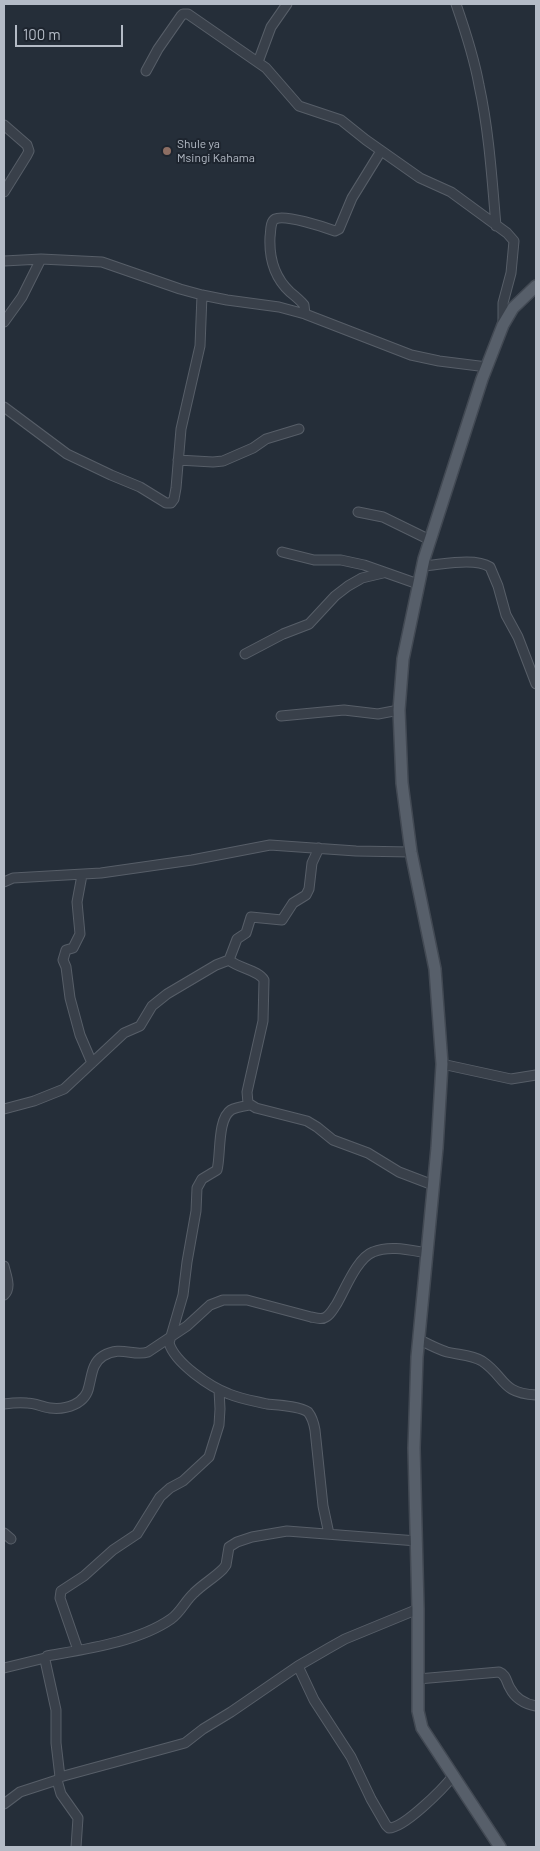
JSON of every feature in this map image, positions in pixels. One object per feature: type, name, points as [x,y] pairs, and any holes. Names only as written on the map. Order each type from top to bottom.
[{"type":"main road","points":[[500,1847],[422,1728],[418,1711],[417,1541],[414,1448],[418,1339],[433,1185],[442,1064],[435,969],[411,852],[402,783],[399,710],[403,658],[422,566],[430,540],[503,325],[513,308],[536,286]]},
{"type":"street","points":[[258,62],[271,27],[287,4]]},
{"type":"street","points":[[456,4],[480,86],[496,226]]},
{"type":"street","points":[[146,71],[158,49],[181,16],[186,13],[258,62],[273,75],[299,106],[337,117],[420,178],[451,192],[511,237],[514,247],[511,273],[503,303],[503,325]]},
{"type":"street","points":[[4,125],[27,145],[29,152],[4,192]]},
{"type":"street","points":[[305,314],[304,305],[277,277],[271,261],[269,250],[273,221],[277,218],[305,221],[335,231],[339,229],[352,198],[381,151]]},
{"type":"street","points":[[4,261],[41,259],[102,262],[202,295],[279,307],[305,314],[411,355],[487,368]]},
{"type":"street","points":[[4,322],[22,297],[41,259]]},
{"type":"street","points":[[4,406],[67,454],[140,487],[169,504],[173,502],[181,428],[200,346],[202,295]]},
{"type":"street","points":[[178,460],[223,461],[256,446],[266,439],[299,429]]},
{"type":"street","points":[[358,512],[384,517],[430,540]]},
{"type":"street","points":[[282,552],[314,560],[341,560],[418,584]]},
{"type":"street","points":[[422,566],[465,562],[490,567],[498,586],[506,615],[518,637],[536,684]]},
{"type":"street","points":[[245,654],[283,634],[309,624],[335,596],[348,586],[362,578],[383,573]]},
{"type":"street","points":[[282,716],[344,710],[378,714],[399,710]]},
{"type":"street","points":[[4,882],[13,878],[82,875],[192,860],[270,845],[356,851],[411,852]]},
{"type":"street","points":[[230,960],[237,939],[246,932],[249,918],[253,916],[282,920],[293,903],[306,895],[309,889],[312,863],[319,848]]},
{"type":"street","points":[[82,875],[77,902],[80,934],[73,948],[66,949],[63,961],[66,967],[70,998],[80,1034],[92,1063]]},
{"type":"street","points":[[4,1110],[60,1091],[124,1033],[140,1026],[152,1006],[166,994],[216,965],[230,960]]},
{"type":"street","points":[[230,960],[240,968],[260,975],[264,980],[263,1021],[246,1099],[250,1105]]},
{"type":"street","points":[[442,1064],[511,1079],[536,1075]]},
{"type":"street","points":[[329,1534],[323,1506],[315,1430],[308,1413],[302,1409],[264,1403],[219,1390],[193,1372],[177,1356],[169,1343],[183,1295],[196,1212],[197,1188],[202,1179],[216,1170],[221,1135],[228,1113],[232,1109],[250,1105],[307,1121],[318,1126],[332,1140],[368,1153],[399,1172],[433,1185]]},
{"type":"street","points":[[4,1404],[27,1402],[62,1409],[74,1405],[82,1400],[87,1392],[95,1364],[103,1356],[124,1350],[142,1354],[187,1326],[210,1305],[223,1300],[247,1300],[320,1319],[326,1317],[362,1260],[371,1252],[397,1248],[427,1253]]},
{"type":"street","points":[[4,1266],[8,1288],[7,1293],[4,1295]]},
{"type":"street","points":[[418,1339],[448,1352],[481,1361],[492,1370],[507,1388],[536,1396]]},
{"type":"street","points":[[78,1650],[60,1598],[61,1591],[84,1576],[114,1550],[137,1534],[160,1497],[170,1488],[183,1481],[209,1457],[218,1425],[220,1409],[219,1390]]},
{"type":"street","points":[[4,1668],[47,1656],[102,1646],[154,1629],[172,1618],[184,1607],[193,1594],[223,1569],[226,1565],[229,1547],[236,1542],[287,1531],[417,1541]]},
{"type":"street","points":[[4,1804],[20,1792],[58,1779],[185,1743],[298,1666],[345,1639],[418,1609]]},
{"type":"street","points":[[45,1658],[56,1710],[58,1779],[61,1794],[78,1818],[76,1847]]},
{"type":"street","points":[[298,1666],[314,1700],[352,1757],[371,1799],[386,1826],[389,1828],[396,1827],[422,1808],[441,1791],[453,1776]]},
{"type":"street","points":[[418,1679],[499,1672],[506,1677],[510,1689],[517,1697],[536,1706]]},
{"type":"place","name":"Shule ya Msingi Kahama","points":[[167,151]]}]
